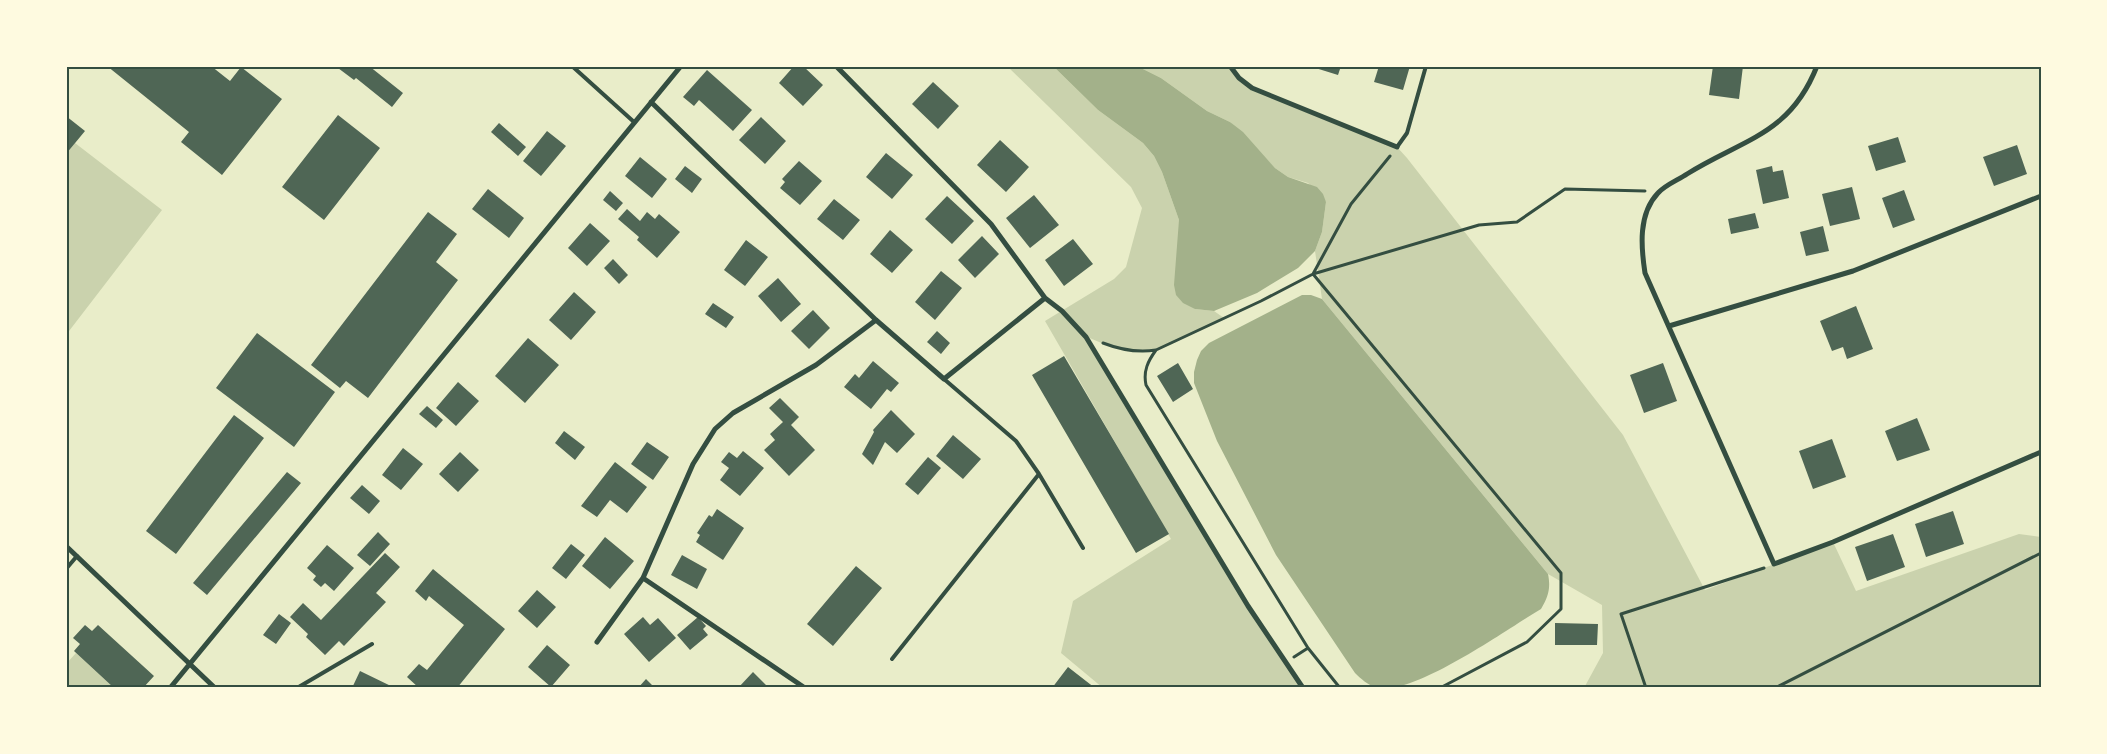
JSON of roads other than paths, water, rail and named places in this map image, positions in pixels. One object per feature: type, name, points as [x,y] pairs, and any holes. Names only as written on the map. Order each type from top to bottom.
[{"type":"street","points":[[170,688],[682,66]]},
{"type":"street","points":[[836,66],[991,224],[1046,298],[1062,311],[1086,337],[1248,606],[1303,688]]},
{"type":"street","points":[[1230,66],[1239,78],[1252,88],[1396,147]]},
{"type":"street","points":[[1817,66],[1810,84],[1802,97],[1782,120],[1771,129],[1698,167],[1658,192],[1649,206],[1643,228],[1642,250],[1645,273],[1774,564],[1833,542],[2041,452]]},
{"type":"street","points":[[651,102],[876,320],[944,379],[1046,298]]},
{"type":"street","points":[[1669,326],[1853,271],[2041,196]]},
{"type":"street","points":[[597,642],[643,578],[693,464],[715,429],[733,413],[816,365],[876,320]]},
{"type":"street","points":[[66,546],[215,688]]},
{"type":"street","points":[[643,578],[805,688]]},
{"type":"lane","points":[[572,66],[634,122]]},
{"type":"lane","points":[[1396,147],[1407,133],[1426,66]]},
{"type":"lane","points":[[944,379],[1016,441],[1039,474],[1083,548]]},
{"type":"lane","points":[[892,659],[1039,474]]},
{"type":"lane","points":[[66,569],[77,556]]},
{"type":"lane","points":[[297,688],[372,644]]}]
